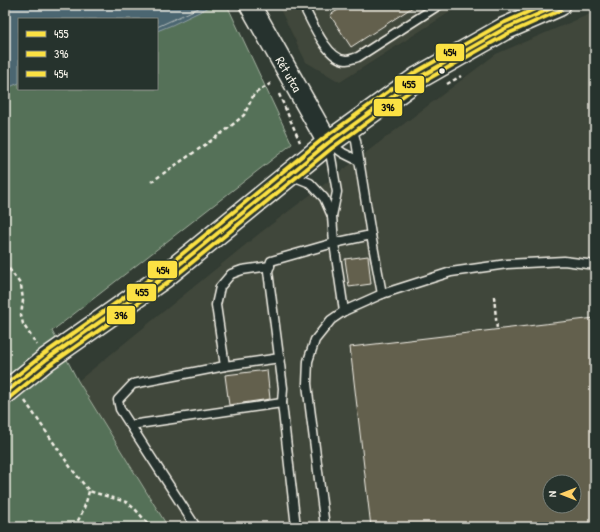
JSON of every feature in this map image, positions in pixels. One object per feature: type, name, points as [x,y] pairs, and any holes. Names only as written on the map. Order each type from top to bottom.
[{"type":"main road","points":[[10,389],[47,359],[164,276],[328,143],[418,78],[504,29],[559,5]]},
{"type":"street","name":"Rét utca","points":[[250,5],[328,143]]},
{"type":"lane","points":[[303,5],[322,41],[334,55],[345,60],[358,57],[439,5]]},
{"type":"lane","points":[[352,125],[356,140],[370,235],[382,294]]},
{"type":"lane","points":[[328,143],[359,161]]},
{"type":"lane","points":[[328,143],[337,192],[332,216],[334,243],[344,311]]},
{"type":"lane","points":[[290,175],[310,183],[324,198],[332,216]]},
{"type":"lane","points":[[296,527],[282,403],[283,388],[280,358],[268,271],[271,261],[334,243],[370,235]]},
{"type":"lane","points":[[325,527],[307,384],[308,361],[315,340],[331,320],[344,311],[382,294],[451,272],[496,265],[564,261],[595,265]]},
{"type":"lane","points":[[225,366],[216,305],[220,287],[231,274],[242,270],[270,266]]},
{"type":"lane","points":[[196,527],[120,409],[118,400],[133,384],[225,366],[280,358]]},
{"type":"lane","points":[[131,425],[282,403]]},
{"type":"path","points":[[151,182],[225,131],[244,115],[254,94],[274,82]]},
{"type":"path","points":[[5,262],[21,285],[23,300],[21,315],[23,324],[47,359]]},
{"type":"path","points":[[494,296],[497,330]]},
{"type":"path","points":[[10,389],[88,491],[126,502],[152,527]]},
{"type":"path","points":[[74,527],[80,518],[86,503],[88,491]]},
{"type":"shaded area","points":[[278,5],[461,5],[340,82],[306,62]]},
{"type":"shaded area","points":[[595,12],[595,527],[168,527],[78,381],[260,233],[496,54]]},
{"type":"green space","points":[[5,5],[227,5],[292,144],[52,331],[78,381],[168,527],[5,527]]},
{"type":"water","points":[[5,5],[214,5],[158,31],[158,18],[18,18],[18,83],[5,89]]},
{"type":"building","points":[[346,5],[416,5],[351,47],[330,15]]},
{"type":"building","points":[[368,256],[371,284],[349,287],[345,259]]},
{"type":"building","points":[[595,318],[595,527],[371,527],[350,347]]},
{"type":"building","points":[[267,370],[270,399],[229,405],[225,375]]},
{"type":"transit line","name":"454","points":[[5,385],[44,354],[160,272],[324,138],[414,73],[501,24],[544,5]]},
{"type":"transit line","name":"455","points":[[5,393],[47,359],[164,277],[328,143],[418,78],[504,29],[559,5]]},
{"type":"transit line","name":"396","points":[[9,398],[51,364],[168,282],[332,148],[421,83],[507,34],[561,10]]}]
